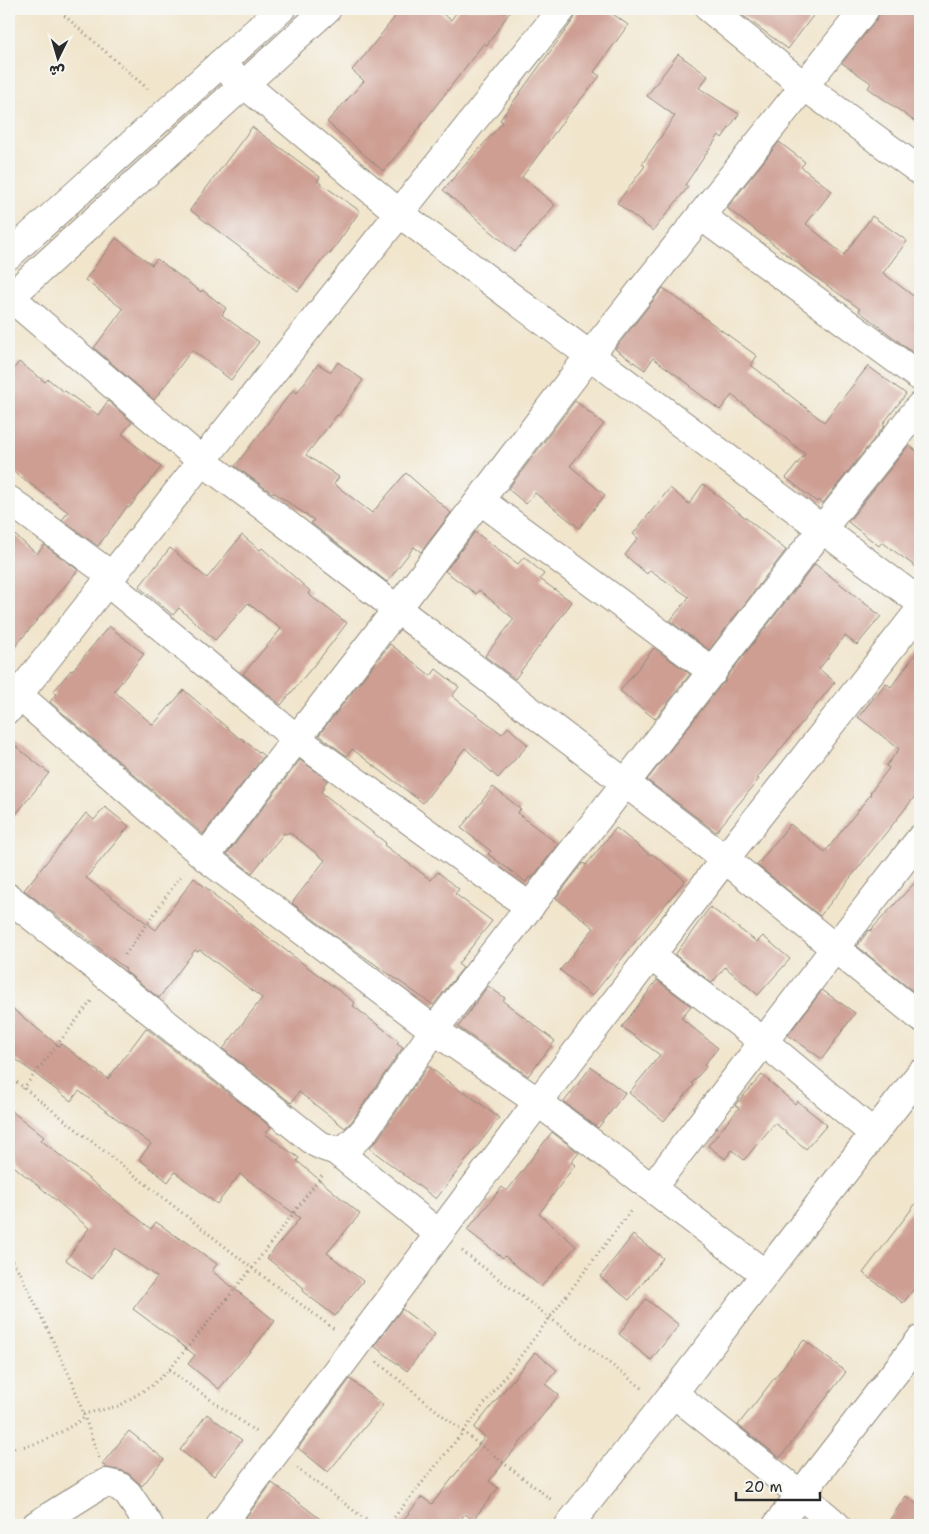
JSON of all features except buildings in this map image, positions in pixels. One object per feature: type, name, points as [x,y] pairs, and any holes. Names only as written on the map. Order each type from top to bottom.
[{"type":"street","points":[[9,255],[281,9]]},
{"type":"street","points":[[327,9],[9,297],[202,461],[627,783],[725,859],[920,1017]]},
{"type":"street","points":[[562,9],[109,579],[12,697],[205,857],[434,1030],[538,1102],[765,1274]]},
{"type":"street","points":[[710,9],[804,86],[920,171]]},
{"type":"street","points":[[205,857],[397,610],[590,355],[864,9]]},
{"type":"street","points":[[220,64],[399,212],[920,602]]},
{"type":"street","points":[[701,216],[920,378]]},
{"type":"street","points":[[337,1151],[352,1143],[364,1132],[434,1030],[823,528],[920,406]]},
{"type":"street","points":[[9,500],[109,579],[297,739],[530,907]]},
{"type":"street","points":[[480,500],[713,672]]},
{"type":"street","points":[[221,1525],[538,1102],[920,610]]},
{"type":"street","points":[[650,1188],[920,839]]},
{"type":"street","points":[[9,898],[316,1143],[337,1151],[439,1234]]},
{"type":"street","points":[[651,956],[763,1042],[874,1134]]},
{"type":"street","points":[[572,1521],[669,1399],[920,1074]]},
{"type":"street","points":[[777,1525],[920,1340]]},
{"type":"street","points":[[669,1399],[802,1495],[836,1525]]},
{"type":"street","points":[[36,1525],[106,1483],[119,1486],[128,1494],[149,1525]]},
{"type":"path","points":[[57,9],[170,109]]},
{"type":"path","points":[[9,1076],[252,1268],[356,1345],[572,1521]]},
{"type":"path","points":[[9,1448],[24,1448],[48,1440],[84,1416],[119,1406],[151,1386],[169,1370],[252,1268],[337,1151]]},
{"type":"path","points":[[388,1525],[463,1432],[650,1188]]},
{"type":"path","points":[[439,1234],[550,1318],[669,1399]]},
{"type":"path","points":[[9,1257],[21,1274],[72,1381],[106,1483]]},
{"type":"path","points":[[169,1370],[277,1450],[372,1525]]}]
